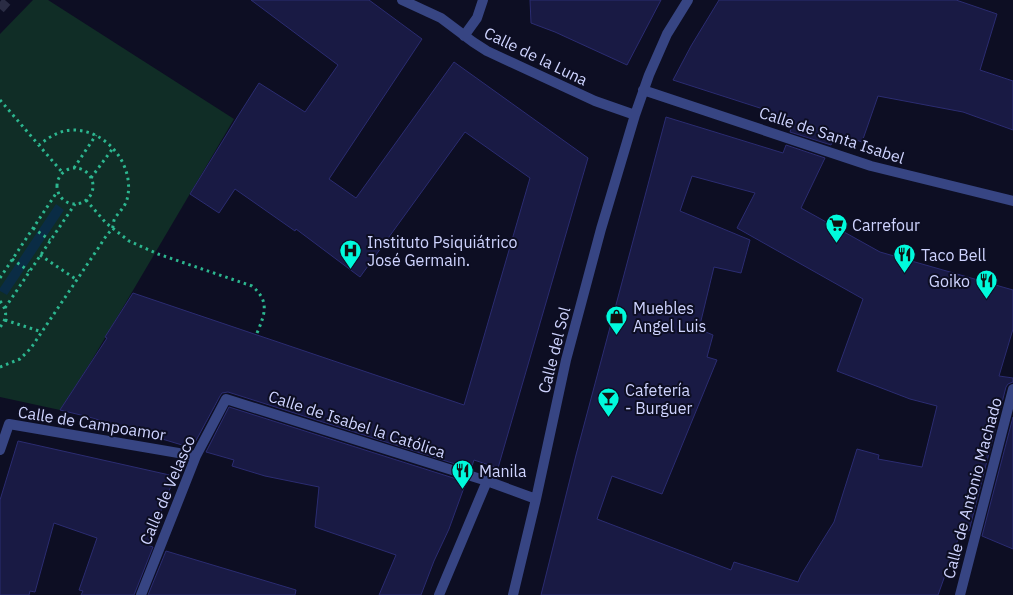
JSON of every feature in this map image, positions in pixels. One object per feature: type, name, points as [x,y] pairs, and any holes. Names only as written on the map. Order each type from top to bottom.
[{"type":"street","name":"Calle de la Luna","points":[[402,0],[441,18],[486,51],[595,101],[636,115]]},
{"type":"street","points":[[464,36],[476,18],[483,0]]},
{"type":"street","name":"Calle del Sol","points":[[513,595],[566,360],[601,229],[643,90],[667,34],[688,0]]},
{"type":"street","name":"Calle de Santa Isabel","points":[[643,90],[871,166],[1013,200]]},
{"type":"street","name":"Calle de Antonio Machado","points":[[960,595],[1013,389]]},
{"type":"street","name":"Calle de Isabel la Católica","points":[[226,399],[486,481],[536,499]]},
{"type":"street","name":"Calle de Velasco","points":[[140,595],[196,456],[226,399]]},
{"type":"street","name":"Calle de Campoamor","points":[[0,450],[9,424],[196,456]]},
{"type":"street","points":[[439,595],[486,481]]},
{"type":"path","points":[[0,100],[62,172]]},
{"type":"path","points":[[0,367],[20,359],[32,348],[112,228],[114,220],[124,208],[128,195],[126,170],[123,163],[113,148],[96,135],[84,131],[67,131],[53,135],[39,145]]},
{"type":"path","points":[[74,168],[96,135]]},
{"type":"path","points":[[91,178],[113,148]]},
{"type":"path","points":[[74,168],[84,170],[91,178],[93,184],[86,200],[75,204],[63,200],[58,192],[57,183],[62,172],[74,168]]},
{"type":"path","points":[[0,278],[35,230],[58,192]]},
{"type":"path","points":[[86,200],[97,214],[129,241],[158,254],[252,286],[262,296],[265,308],[257,333]]},
{"type":"path","points":[[5,308],[28,270],[75,204]]},
{"type":"path","points":[[35,230],[49,239]]},
{"type":"path","points":[[40,255],[77,280]]},
{"type":"path","points":[[14,261],[28,270]]},
{"type":"path","points":[[0,301],[6,312],[5,320],[0,327]]},
{"type":"path","points":[[5,320],[42,332]]},
{"type":"green space","points":[[33,0],[48,0],[234,119],[89,365],[60,410],[0,397],[0,34]]},
{"type":"water","points":[[56,204],[64,210],[7,295],[0,291],[0,288]]},
{"type":"building","points":[[251,0],[369,0],[422,39],[329,179],[356,198],[454,62],[588,158],[498,468],[474,460],[471,469],[228,392],[222,393],[220,396],[192,448],[60,410],[107,338],[105,337],[133,293],[464,405],[530,178],[465,132],[360,277],[296,229],[295,231],[235,189],[219,213],[190,194],[259,83],[305,112],[338,65]]},
{"type":"building","points":[[530,0],[661,0],[627,65],[531,23]]},
{"type":"building","points":[[719,0],[956,0],[997,14],[980,70],[1013,81],[1013,130],[963,112],[878,96],[862,142],[837,133],[831,145],[790,132],[794,119],[673,80]]},
{"type":"building","points":[[666,117],[783,153],[786,145],[825,158],[801,208],[880,252],[1013,290],[1013,329],[999,376],[1013,378],[1013,382],[1006,387],[969,531],[962,528],[938,595],[541,595],[576,455]],"holes":[[[692,176],[755,193],[737,228],[863,299],[837,371],[910,399],[937,406],[922,467],[878,459],[879,455],[857,449],[834,522],[798,582],[734,562],[731,570],[597,519],[612,476],[662,494],[717,360],[707,357],[713,335],[699,329],[714,267],[741,273],[750,240],[680,211]]]},
{"type":"building","points":[[229,407],[466,482],[449,529],[421,595],[379,595],[396,555],[315,527],[319,487],[265,476],[232,466],[234,460],[206,452]]},
{"type":"building","points":[[1013,417],[1013,549],[982,536]]},
{"type":"building","points":[[18,441],[174,476],[147,545],[153,547],[134,595],[81,595],[83,591],[79,590],[97,538],[54,523],[35,592],[30,591],[29,595],[0,595],[0,500]]},
{"type":"building","points":[[166,551],[296,590],[295,595],[148,595]]},
{"type":"tunnel","points":[[0,9],[8,0]]},
{"type":"place","name":"Carrefour","points":[[836,244]]},
{"type":"place","name":"Instituto Psiquiátrico José Germain.","points":[[351,270]]},
{"type":"place","name":"Taco Bell","points":[[905,274]]},
{"type":"place","name":"Goiko","points":[[986,300]]},
{"type":"place","name":"Muebles Angel Luis","points":[[617,336]]},
{"type":"place","name":"Cafetería - Burguer","points":[[609,418]]},
{"type":"place","name":"Manila","points":[[463,490]]}]
